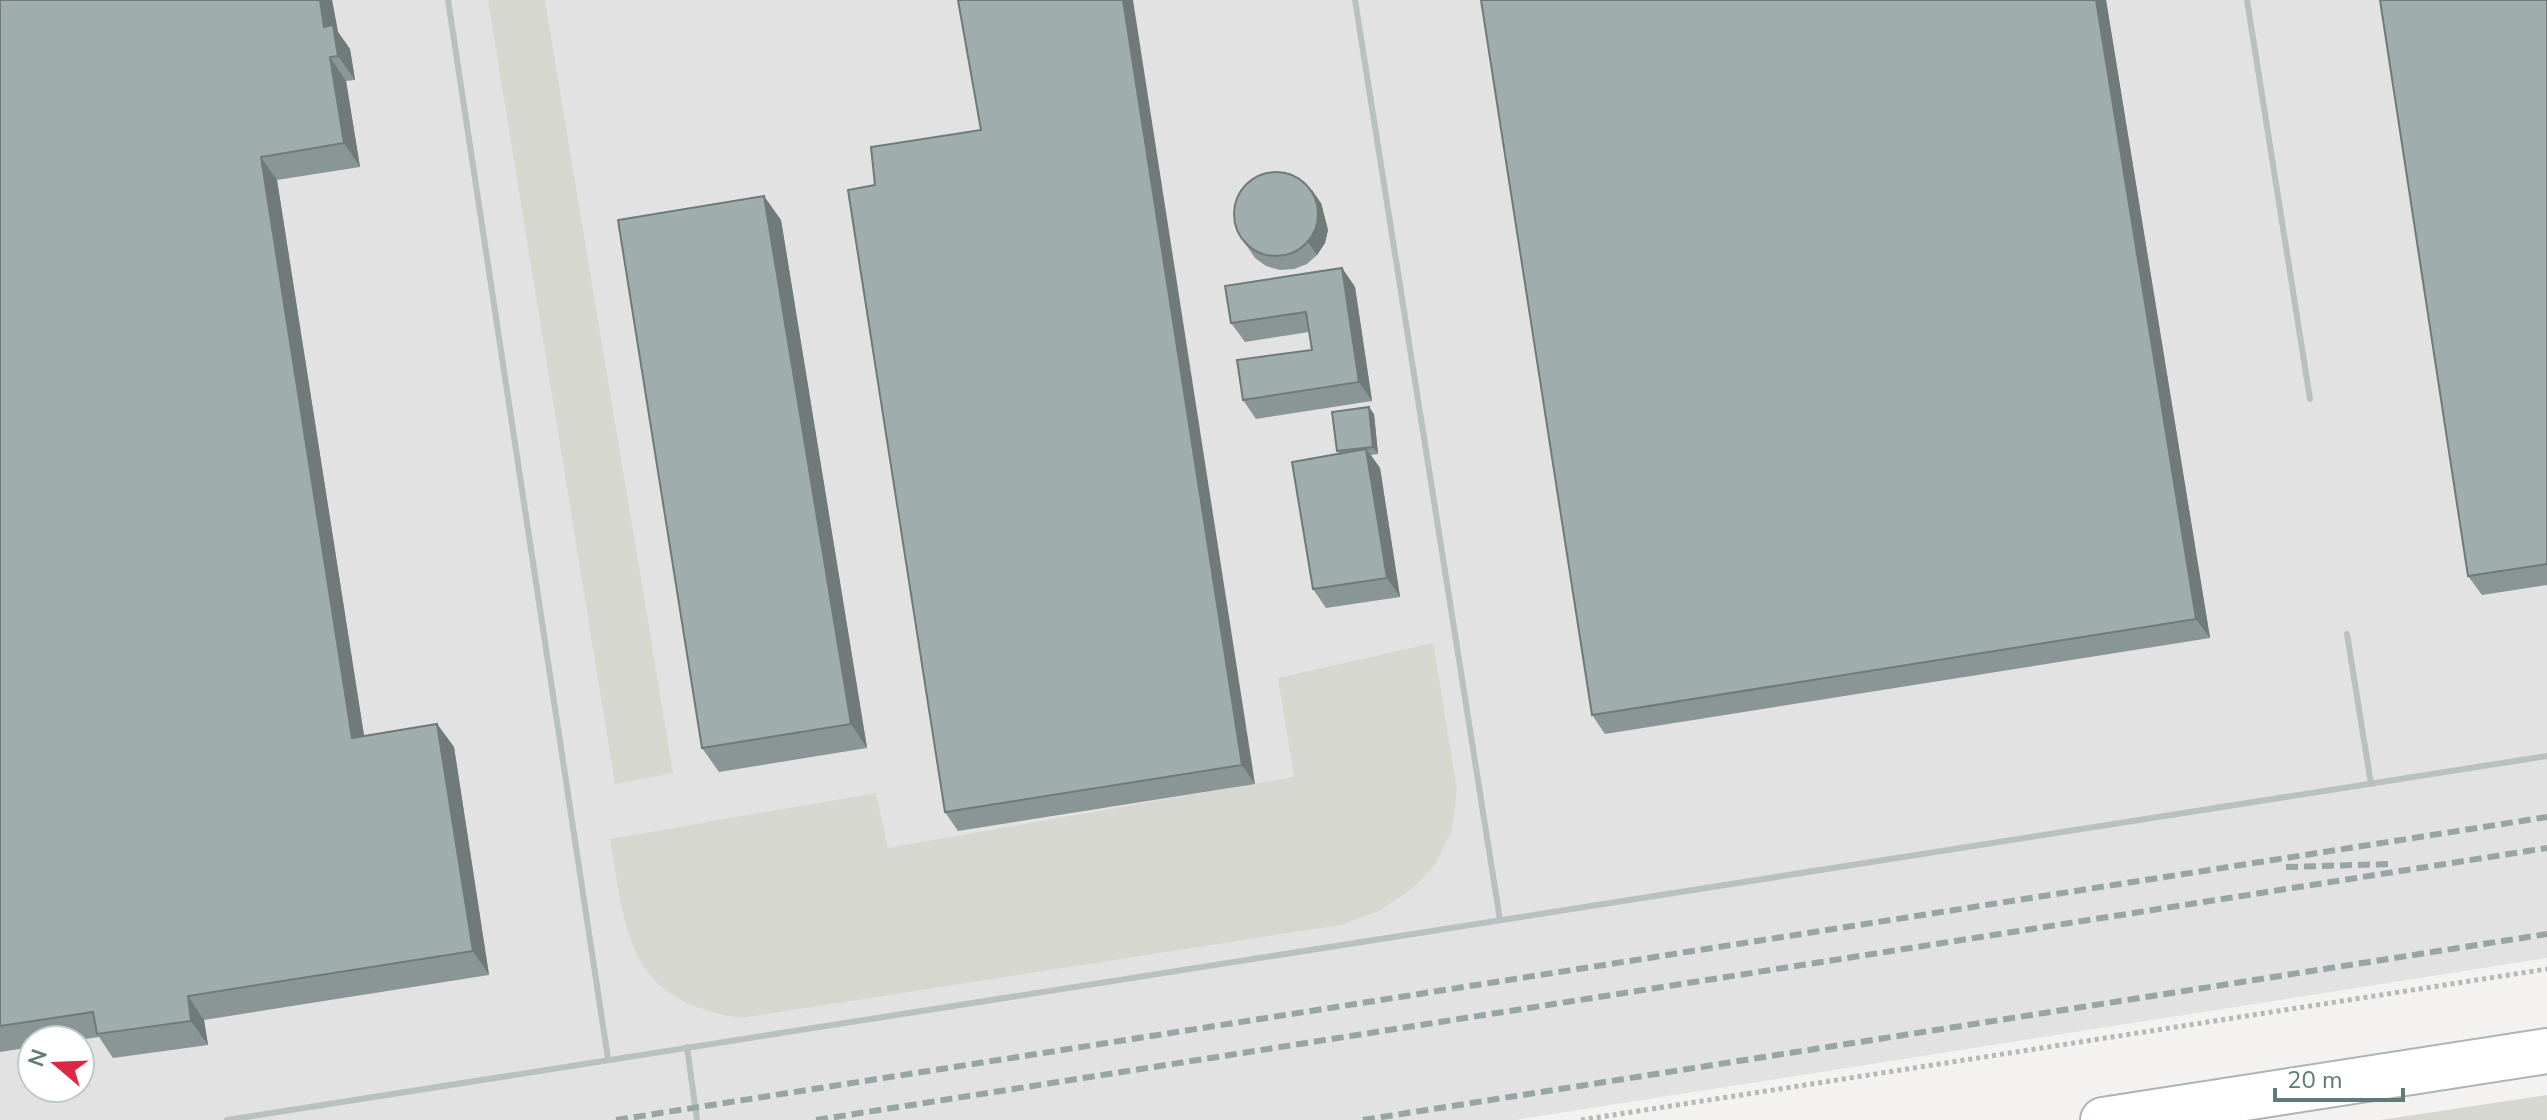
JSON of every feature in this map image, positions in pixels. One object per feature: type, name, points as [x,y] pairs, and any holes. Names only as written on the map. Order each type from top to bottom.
[{"type":"main road","points":[[2103,1120],[2244,1104],[2547,1051]]},
{"type":"lane","points":[[448,0],[608,1059]]},
{"type":"lane","points":[[1355,0],[1500,920]]},
{"type":"lane","points":[[2247,0],[2310,399]]},
{"type":"lane","points":[[2347,634],[2371,784]]},
{"type":"lane","points":[[227,1120],[2547,756]]},
{"type":"lane","points":[[687,1047],[697,1120]]},
{"type":"path","points":[[1581,1120],[2547,969]]},
{"type":"shaded area","points":[[0,0],[2547,0],[2547,958],[1515,1120],[0,1120]]},
{"type":"shaded area","points":[[488,0],[545,0],[673,773],[615,784]]},
{"type":"shaded area","points":[[1433,643],[1457,790],[1452,829],[1436,863],[1413,888],[1379,911],[1340,925],[741,1018],[704,1009],[675,996],[654,979],[639,958],[629,933],[610,839],[876,793],[888,848],[1294,777],[1278,678]]},
{"type":"shaded area","points":[[2547,1095],[2547,1120],[2380,1120]]},
{"type":"building","points":[[0,0],[320,0],[324,27],[333,25],[338,56],[330,57],[344,143],[261,157],[352,738],[437,724],[473,951],[188,996],[191,1021],[97,1034],[93,1012],[0,1026]]},
{"type":"building","points":[[958,0],[1123,0],[1242,765],[945,812],[848,190],[875,185],[871,147],[981,130]]},
{"type":"building","points":[[1481,0],[2096,0],[2196,619],[1592,715]]},
{"type":"building","points":[[2380,0],[2547,0],[2547,564],[2468,576]]},
{"type":"building","points":[[1268,172],[1284,172],[1300,179],[1311,190],[1318,214],[1315,230],[1306,244],[1284,256],[1268,256],[1252,249],[1241,238],[1234,222],[1234,206],[1241,190],[1252,179]]},
{"type":"building","points":[[764,196],[851,724],[702,748],[618,220]]},
{"type":"building","points":[[1342,268],[1359,382],[1243,400],[1237,360],[1312,350],[1306,312],[1231,323],[1225,286]]},
{"type":"building","points":[[1369,407],[1373,447],[1337,451],[1332,412]]},
{"type":"building","points":[[1366,449],[1387,578],[1313,589],[1292,462]]},
{"type":"railway","points":[[616,1120],[2547,817]]},
{"type":"railway","points":[[816,1120],[2547,848]]},
{"type":"railway","points":[[2286,867],[2390,864]]},
{"type":"railway","points":[[1363,1120],[2547,934]]}]
